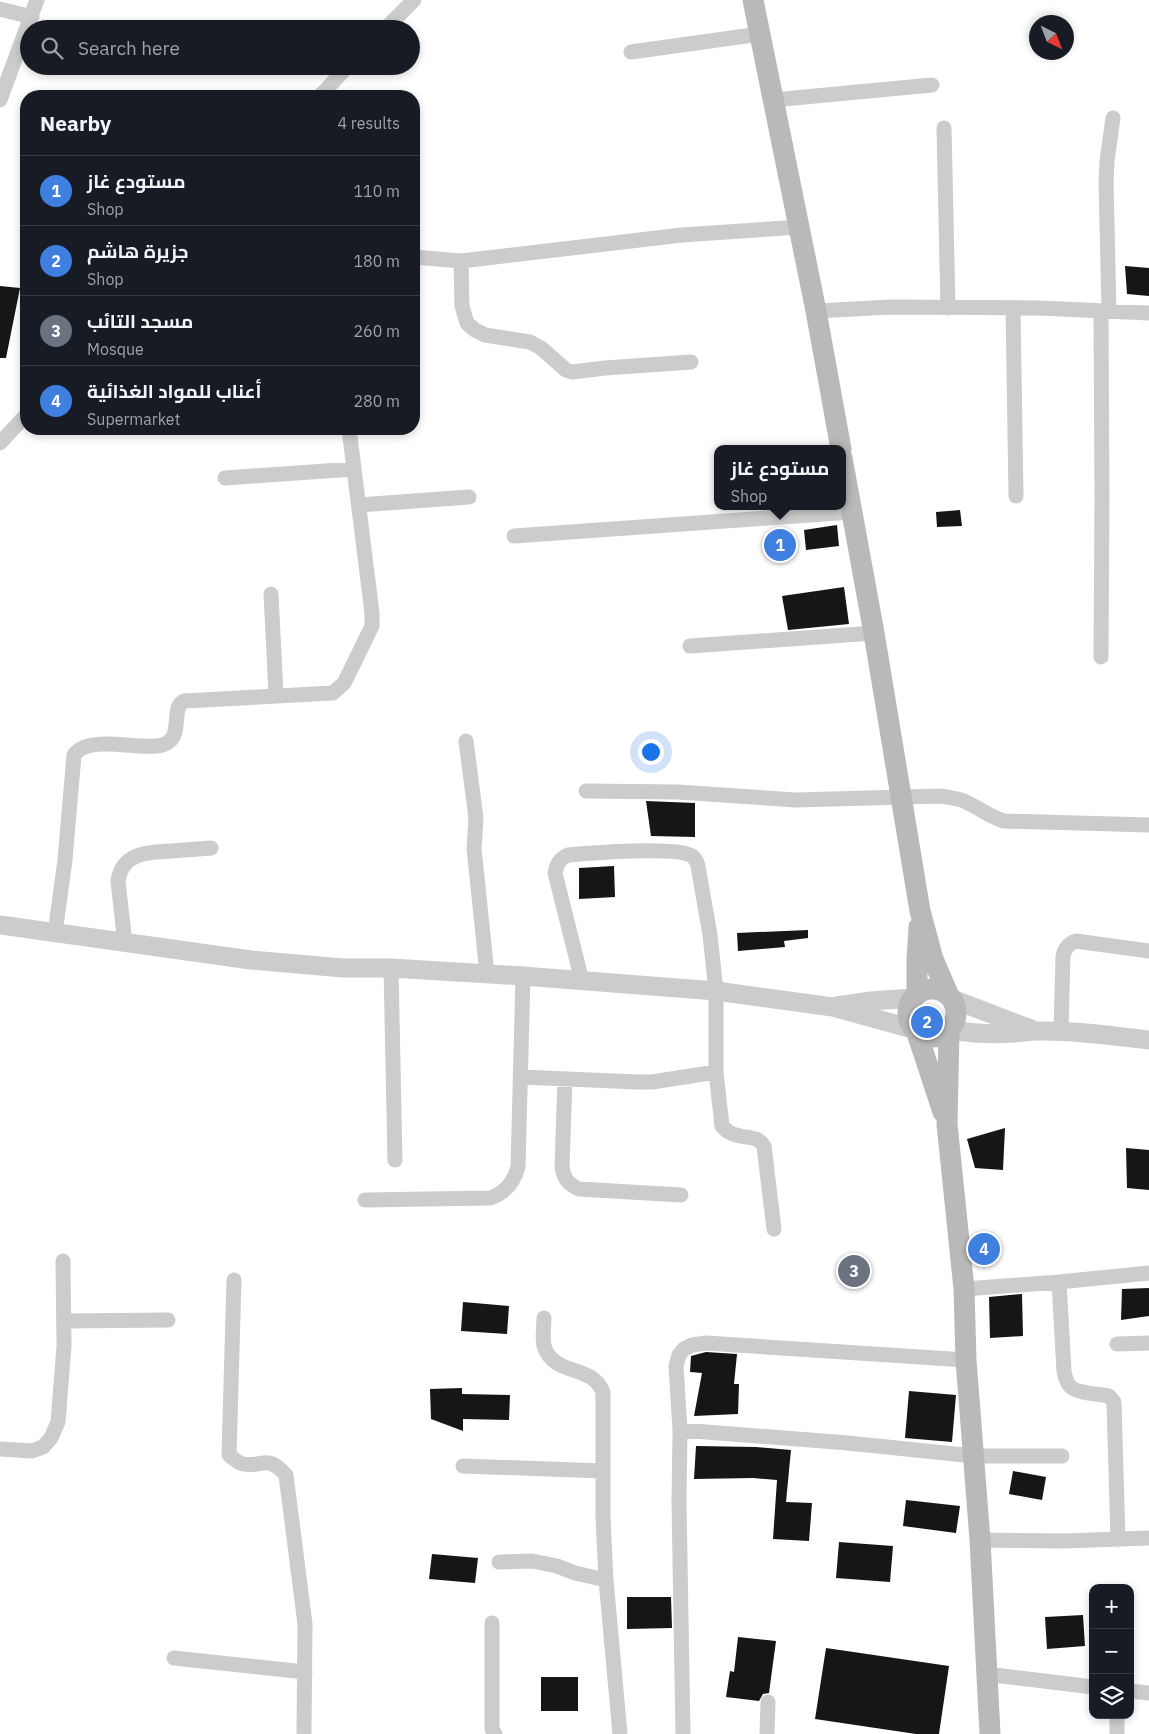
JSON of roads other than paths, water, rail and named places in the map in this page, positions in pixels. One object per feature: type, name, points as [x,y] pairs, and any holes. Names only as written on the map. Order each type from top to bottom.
[{"type":"main road","points":[[753,0],[816,311],[840,445]]},
{"type":"main road","points":[[846,480],[874,633],[920,911],[934,959],[957,1013],[954,1024],[944,1034],[934,1038],[922,1036],[915,1031]]},
{"type":"main road","points":[[920,911],[915,996],[908,1008],[907,1014],[915,1031],[947,1124]]},
{"type":"main road","points":[[915,996],[927,989],[943,991],[950,996]]},
{"type":"main road","points":[[950,1030],[947,1124],[964,1289],[966,1360],[980,1540],[990,1734]]},
{"type":"street","points":[[31,20],[37,0]]},
{"type":"street","points":[[394,20],[414,0]]},
{"type":"street","points":[[0,9],[32,17]]},
{"type":"street","points":[[631,52],[760,34]]},
{"type":"street","points":[[0,100],[20,48]]},
{"type":"street","points":[[326,90],[340,75]]},
{"type":"street","points":[[773,100],[932,85]]},
{"type":"street","points":[[1101,657],[1106,182],[1113,118]]},
{"type":"street","points":[[944,128],[948,308]]},
{"type":"street","points":[[420,258],[461,261],[682,235],[799,227]]},
{"type":"street","points":[[461,261],[462,306],[468,323],[480,333],[530,342],[541,348],[566,370],[572,372],[691,362]]},
{"type":"street","points":[[816,311],[891,307],[1013,308],[1149,313]]},
{"type":"street","points":[[1013,308],[1016,496]]},
{"type":"street","points":[[0,443],[20,421]]},
{"type":"street","points":[[55,933],[74,755],[78,750],[95,744],[157,746],[168,742],[174,735],[178,724],[178,707],[184,701],[333,693],[344,683],[372,626],[372,613],[350,435]]},
{"type":"street","points":[[225,478],[354,469]]},
{"type":"street","points":[[359,505],[468,497]]},
{"type":"street","points":[[514,536],[852,512]]},
{"type":"street","points":[[271,594],[276,695]]},
{"type":"street","points":[[690,646],[874,633]]},
{"type":"street","points":[[466,741],[476,818],[474,848],[488,974]]},
{"type":"street","points":[[586,791],[678,792],[796,800],[941,796],[968,802],[990,816],[1004,821],[1149,825]]},
{"type":"street","points":[[125,944],[118,881],[120,871],[127,863],[136,856],[147,852],[210,848]]},
{"type":"street","points":[[582,981],[555,874],[557,864],[561,858],[568,855],[640,851],[682,852],[692,856],[698,866],[710,935],[716,991],[716,1072],[722,1126],[732,1135],[758,1139],[764,1146],[774,1229]]},
{"type":"street","points":[[0,925],[125,944],[251,960],[343,968],[391,968],[523,976],[716,991],[833,1007],[915,1031]]},
{"type":"street","points":[[1061,1032],[1063,956],[1065,949],[1070,943],[1076,941],[1149,951]]},
{"type":"street","points":[[391,968],[395,1160]]},
{"type":"street","points":[[365,1200],[490,1198],[500,1194],[511,1183],[518,1167],[523,976]]},
{"type":"street","points":[[833,1007],[915,996]]},
{"type":"street","points":[[950,996],[1037,1031]]},
{"type":"street","points":[[950,1030],[971,1033],[1011,1034],[1037,1031],[1061,1032],[1149,1040]]},
{"type":"street","points":[[521,1077],[652,1082],[716,1072]]},
{"type":"street","points":[[565,1079],[562,1167],[564,1177],[570,1185],[579,1188],[681,1195]]},
{"type":"street","points":[[0,1449],[32,1451],[43,1447],[51,1438],[58,1422],[64,1346],[63,1260]]},
{"type":"street","points":[[964,1289],[1149,1273]]},
{"type":"street","points":[[234,1280],[230,1454],[243,1464],[266,1462],[278,1466],[286,1475],[305,1624],[304,1734]]},
{"type":"street","points":[[1059,1282],[1066,1380],[1070,1388],[1077,1391],[1109,1396],[1114,1402],[1118,1540]]},
{"type":"street","points":[[544,1318],[544,1345],[549,1355],[557,1364],[595,1379],[600,1384],[603,1392],[606,1580],[620,1734]]},
{"type":"street","points":[[64,1322],[168,1320]]},
{"type":"street","points":[[683,1734],[679,1502],[680,1430],[676,1366],[679,1355],[684,1349],[692,1345],[706,1343],[966,1360]]},
{"type":"street","points":[[1117,1344],[1149,1343]]},
{"type":"street","points":[[680,1430],[848,1443],[974,1456],[1062,1456]]},
{"type":"street","points":[[463,1466],[603,1471]]},
{"type":"street","points":[[980,1540],[1118,1540],[1149,1538]]},
{"type":"street","points":[[499,1562],[532,1561],[606,1580]]},
{"type":"street","points":[[492,1622],[492,1729],[495,1734]]},
{"type":"street","points":[[174,1658],[305,1672]]},
{"type":"street","points":[[986,1674],[1089,1687]]},
{"type":"street","points":[[1134,1691],[1149,1693]]},
{"type":"street","points":[[768,1702],[768,1734]]},
{"type":"street","points":[[1116,1734],[1117,1719]]},
{"type":"place","name":"مستودع غاز","points":[[780,545]]},
{"type":"place","name":"جزيرة هاشم","points":[[927,1022]]},
{"type":"place","name":"أعناب للمواد الغذائية","points":[[984,1249]]},
{"type":"place","name":"مسجد التائب","points":[[854,1271]]}]
